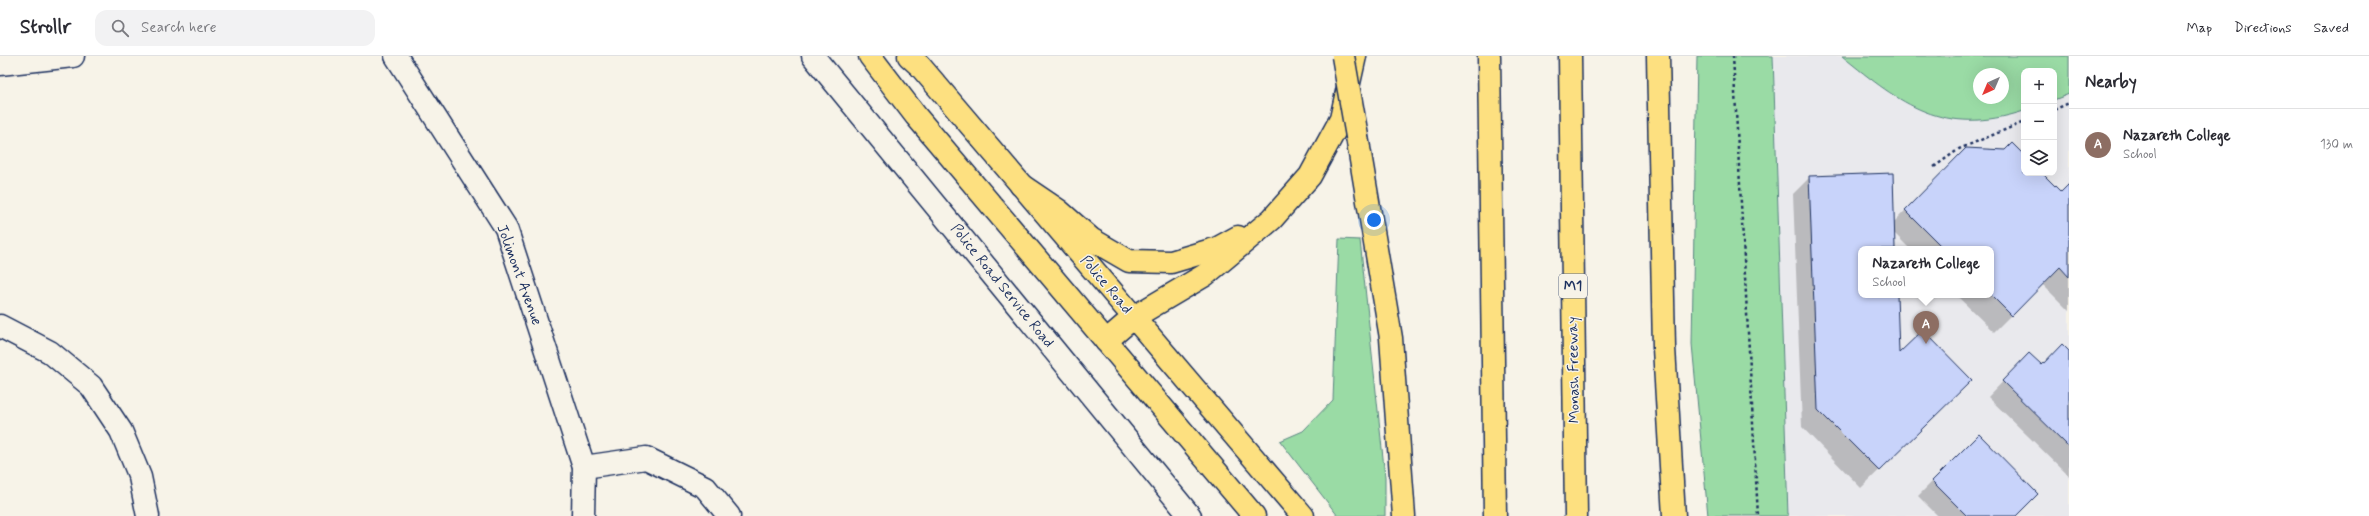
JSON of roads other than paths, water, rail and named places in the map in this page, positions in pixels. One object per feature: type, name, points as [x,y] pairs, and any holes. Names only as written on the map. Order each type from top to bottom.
[{"type":"main road","points":[[870,56],[916,116],[1254,516]]},
{"type":"main road","name":"Police Road","points":[[909,56],[920,66],[1303,516]]},
{"type":"main road","points":[[1343,56],[1391,338],[1404,516]]},
{"type":"main road","points":[[1106,341],[1134,317],[1205,275],[1272,219],[1310,176],[1341,119],[1355,56]]},
{"type":"main road","points":[[1489,56],[1494,516]]},
{"type":"main road","name":"Monash Freeway","points":[[1570,56],[1576,516]]},
{"type":"main road","points":[[1658,56],[1664,348],[1674,516]]},
{"type":"main road","points":[[1021,185],[1058,210],[1091,240],[1129,261],[1171,262],[1178,260],[1218,248],[1272,219]]},
{"type":"street","points":[[0,64],[72,56]]},
{"type":"street","name":"Jolimont Avenue","points":[[396,56],[506,228],[584,467],[583,516]]},
{"type":"street","name":"Police Road Service Road","points":[[813,56],[1190,516]]},
{"type":"street","points":[[0,326],[50,352],[91,386],[121,431],[140,477],[148,516]]},
{"type":"street","points":[[584,467],[646,458],[705,487],[729,516]]},
{"type":"place","name":"Nazareth College","points":[[1926,344]]}]
